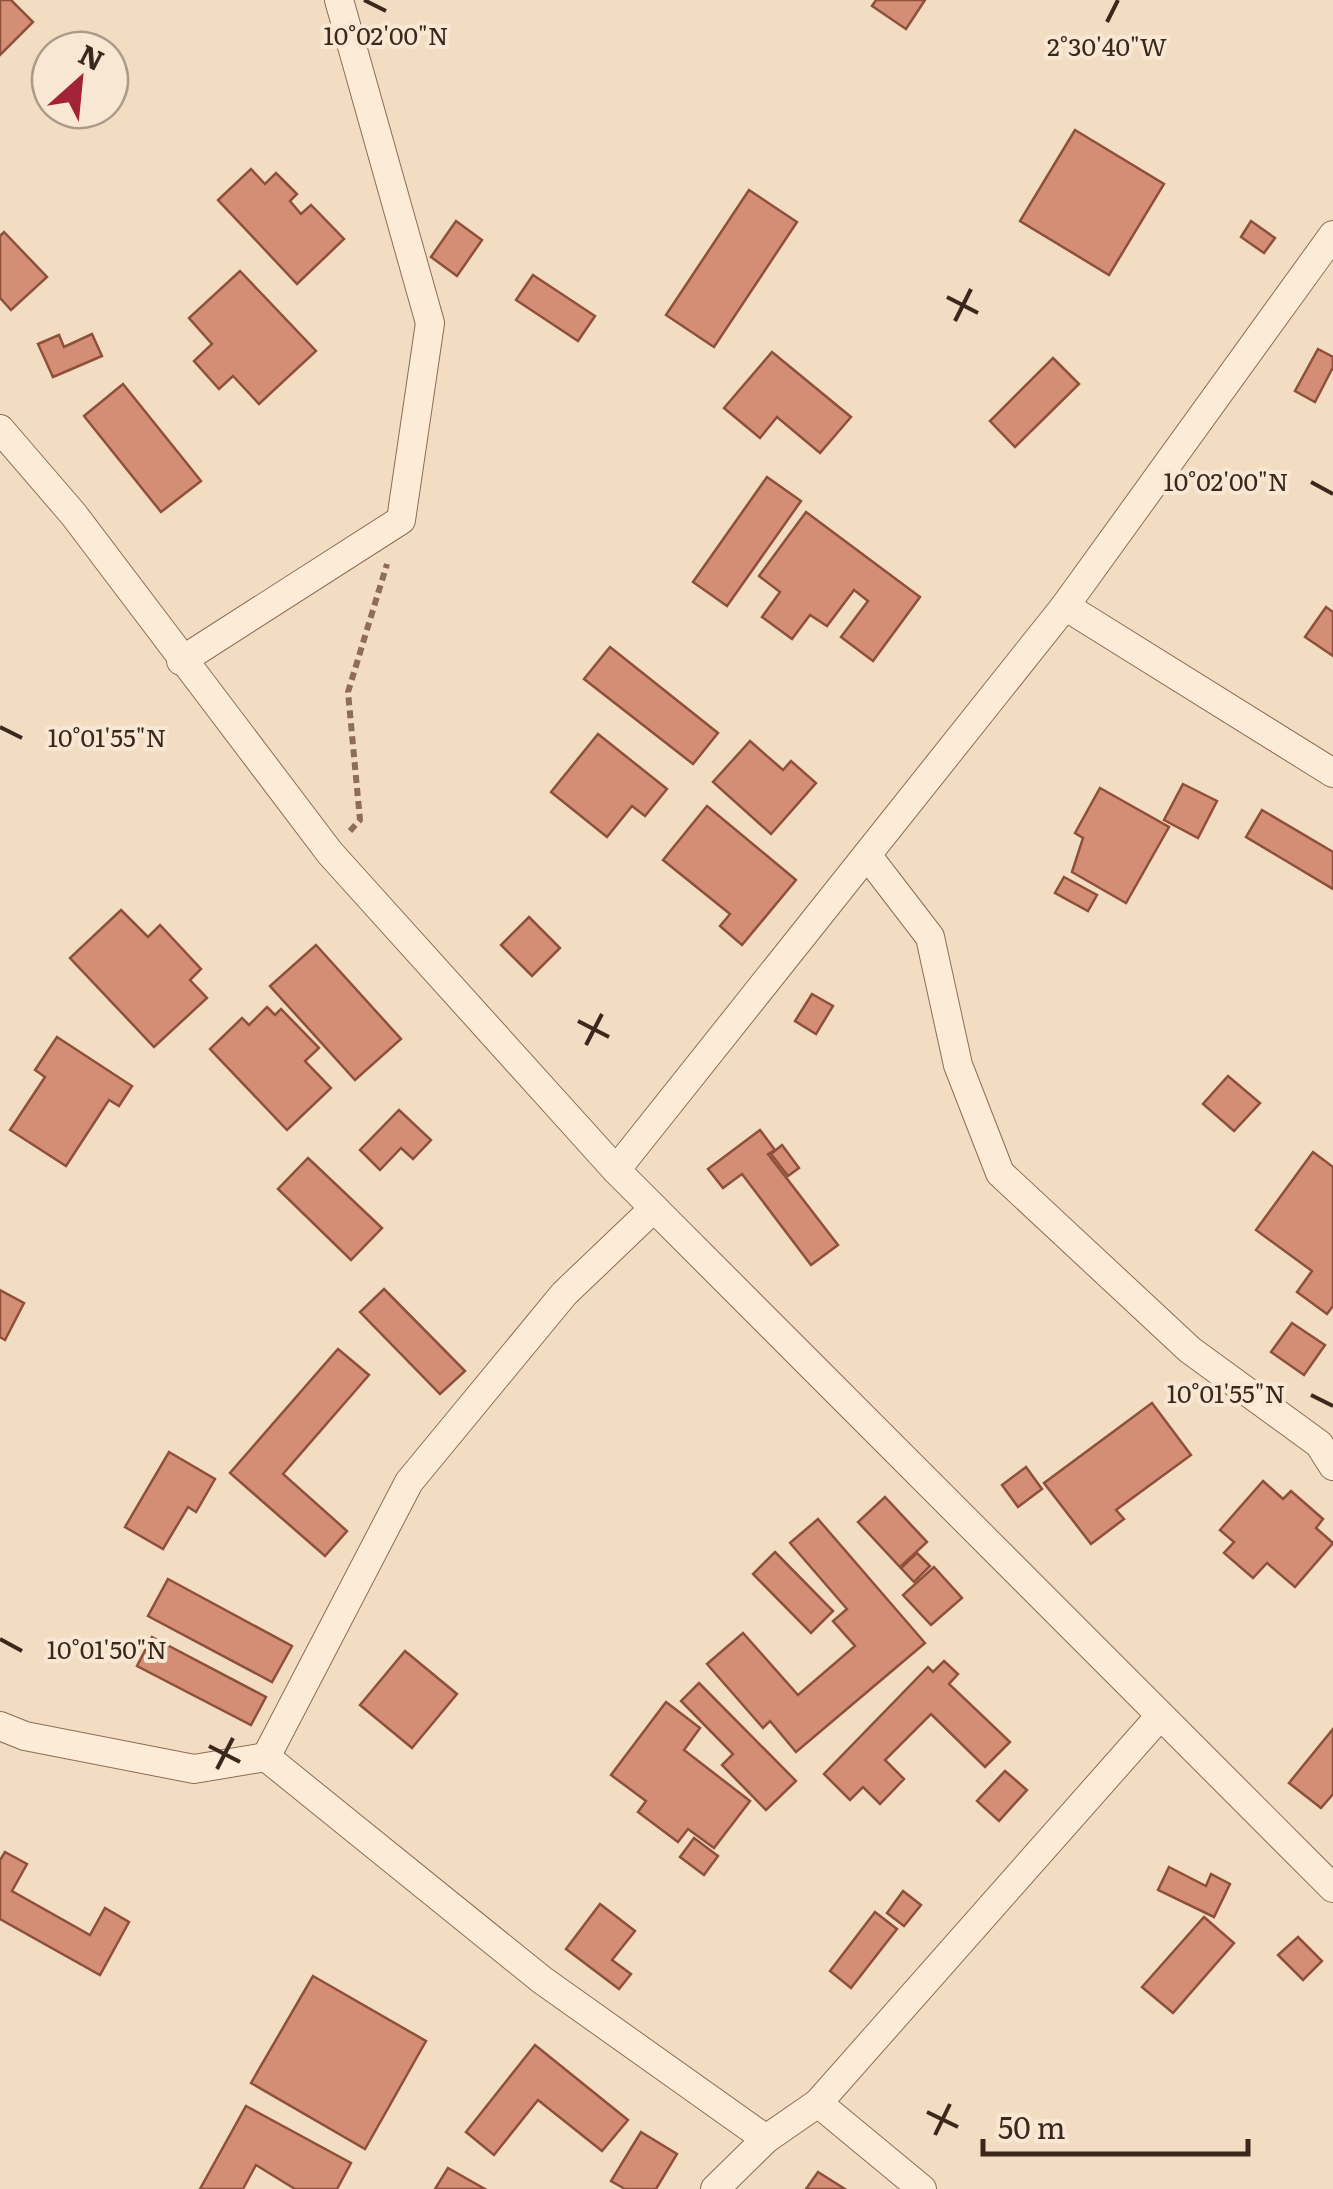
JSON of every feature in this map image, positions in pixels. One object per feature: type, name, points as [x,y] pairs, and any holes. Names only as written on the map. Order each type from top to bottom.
[{"type":"street","points":[[181,661],[401,520],[430,323],[338,0]]},
{"type":"street","points":[[616,1170],[1066,606],[1333,235]]},
{"type":"street","points":[[0,429],[74,516],[330,853],[616,1170],[1333,1888]]},
{"type":"street","points":[[1066,606],[1333,773]]},
{"type":"street","points":[[867,856],[930,937],[958,1065],[1000,1173],[1190,1350],[1320,1444],[1333,1466]]},
{"type":"street","points":[[266,1757],[409,1482],[564,1294],[654,1208]]},
{"type":"street","points":[[715,2189],[766,2139],[818,2103],[1160,1716]]},
{"type":"street","points":[[0,1726],[24,1736],[194,1769],[266,1757],[542,1980],[766,2139]]},
{"type":"street","points":[[818,2103],[922,2189]]},
{"type":"path","points":[[330,853],[360,820],[348,692],[401,520]]},
{"type":"building","points":[[0,0],[11,0],[33,22],[0,55]]},
{"type":"building","points":[[876,0],[925,0],[906,29],[872,6]]},
{"type":"building","points":[[1075,130],[1164,184],[1109,275],[1020,221]]},
{"type":"building","points":[[251,169],[265,184],[276,173],[297,194],[290,201],[301,214],[311,205],[344,239],[297,284],[218,200]]},
{"type":"building","points":[[749,190],[797,222],[714,347],[666,315]]},
{"type":"building","points":[[456,221],[482,240],[457,276],[431,257]]},
{"type":"building","points":[[1251,221],[1275,238],[1264,253],[1241,237]]},
{"type":"building","points":[[4,232],[47,277],[11,310],[0,298],[0,236]]},
{"type":"building","points":[[240,271],[316,351],[259,404],[233,376],[219,389],[194,361],[212,344],[189,318]]},
{"type":"building","points":[[533,275],[595,316],[578,341],[516,300]]},
{"type":"building","points":[[92,334],[102,356],[53,377],[38,344],[59,335],[64,347]]},
{"type":"building","points":[[1318,349],[1333,357],[1333,367],[1315,402],[1295,391]]},
{"type":"building","points":[[772,352],[851,417],[820,453],[777,417],[760,438],[724,408]]},
{"type":"building","points":[[1053,358],[1079,384],[1015,447],[990,421]]},
{"type":"building","points":[[123,384],[201,481],[161,512],[84,416]]},
{"type":"building","points":[[767,477],[801,501],[727,606],[693,582]]},
{"type":"building","points":[[806,512],[920,597],[873,661],[841,637],[868,601],[854,590],[827,626],[810,615],[792,639],[762,617],[780,592],[759,576]]},
{"type":"building","points":[[1326,607],[1333,612],[1333,656],[1305,637]]},
{"type":"building","points":[[610,647],[718,733],[693,764],[584,679]]},
{"type":"building","points":[[598,734],[667,789],[645,816],[632,806],[607,837],[551,792]]},
{"type":"building","points":[[750,741],[783,770],[791,761],[816,783],[771,834],[713,782]]},
{"type":"building","points":[[1183,784],[1217,801],[1198,838],[1164,820]]},
{"type":"building","points":[[1100,788],[1169,827],[1126,903],[1072,872],[1083,838],[1075,833]]},
{"type":"building","points":[[707,806],[796,880],[742,945],[720,926],[730,914],[663,860]]},
{"type":"building","points":[[1262,810],[1333,852],[1333,889],[1246,837]]},
{"type":"building","points":[[1064,877],[1097,895],[1088,911],[1055,893]]},
{"type":"building","points":[[121,910],[148,937],[160,925],[201,969],[190,980],[207,998],[154,1047],[70,958]]},
{"type":"building","points":[[529,917],[560,948],[532,976],[501,945]]},
{"type":"building","points":[[316,945],[401,1039],[355,1080],[270,986]]},
{"type":"building","points":[[812,994],[833,1006],[816,1034],[795,1021]]},
{"type":"building","points":[[267,1007],[275,1015],[281,1009],[319,1048],[305,1061],[331,1088],[287,1130],[210,1049],[242,1018],[249,1025]]},
{"type":"building","points":[[57,1037],[132,1086],[119,1106],[109,1100],[66,1166],[10,1130],[45,1077],[35,1070]]},
{"type":"building","points":[[1228,1076],[1260,1103],[1234,1131],[1203,1104]]},
{"type":"building","points":[[399,1110],[431,1140],[413,1159],[401,1148],[380,1170],[360,1150]]},
{"type":"building","points":[[760,1130],[775,1150],[768,1154],[838,1245],[811,1265],[742,1174],[723,1188],[708,1169]]},
{"type":"building","points":[[782,1145],[799,1168],[788,1176],[771,1154]]},
{"type":"building","points":[[1313,1152],[1333,1167],[1333,1306],[1327,1314],[1297,1292],[1312,1271],[1256,1230]]},
{"type":"building","points":[[308,1158],[382,1228],[351,1260],[278,1189]]},
{"type":"building","points":[[384,1289],[465,1371],[440,1394],[360,1312]]},
{"type":"building","points":[[0,1290],[24,1303],[5,1340],[0,1337]]},
{"type":"building","points":[[1292,1323],[1325,1345],[1304,1375],[1271,1352]]},
{"type":"building","points":[[338,1349],[369,1375],[283,1474],[347,1531],[325,1556],[230,1473]]},
{"type":"building","points":[[1152,1403],[1191,1455],[1116,1510],[1124,1519],[1091,1544],[1044,1483]]},
{"type":"building","points":[[169,1452],[215,1479],[196,1512],[188,1507],[163,1549],[125,1527]]},
{"type":"building","points":[[1026,1467],[1042,1489],[1018,1507],[1002,1485]]},
{"type":"building","points":[[1263,1481],[1283,1499],[1291,1491],[1323,1519],[1316,1528],[1333,1543],[1295,1587],[1267,1563],[1253,1578],[1224,1553],[1234,1542],[1220,1530]]},
{"type":"building","points":[[885,1497],[927,1542],[900,1567],[858,1522]]},
{"type":"building","points":[[818,1519],[925,1643],[796,1752],[770,1721],[763,1728],[707,1664],[743,1633],[798,1695],[855,1646],[833,1621],[847,1609],[790,1543]]},
{"type":"building","points":[[775,1552],[833,1611],[811,1633],[753,1574]]},
{"type":"building","points":[[917,1553],[930,1566],[914,1582],[901,1568]]},
{"type":"building","points":[[934,1567],[962,1598],[931,1625],[903,1595]]},
{"type":"building","points":[[168,1579],[292,1646],[272,1682],[148,1616]]},
{"type":"building","points":[[152,1637],[266,1697],[251,1725],[137,1666]]},
{"type":"building","points":[[405,1651],[457,1694],[412,1748],[360,1705]]},
{"type":"building","points":[[944,1661],[958,1674],[949,1684],[1010,1742],[985,1767],[931,1714],[885,1760],[904,1779],[880,1804],[863,1787],[850,1800],[824,1774],[928,1667],[933,1672]]},
{"type":"building","points":[[699,1683],[796,1781],[766,1810],[722,1765],[733,1754],[681,1701]]},
{"type":"building","points":[[666,1702],[700,1728],[684,1750],[750,1801],[714,1848],[688,1829],[678,1842],[638,1812],[646,1801],[611,1775]]},
{"type":"building","points":[[1333,1729],[1333,1794],[1321,1808],[1289,1783]]},
{"type":"building","points":[[1005,1771],[1027,1790],[999,1821],[977,1801]]},
{"type":"building","points":[[694,1838],[718,1856],[704,1875],[680,1857]]},
{"type":"building","points":[[5,1852],[27,1864],[12,1891],[90,1935],[105,1908],[129,1922],[100,1975],[0,1919],[0,1860]]},
{"type":"building","points":[[1169,1867],[1206,1886],[1211,1874],[1230,1884],[1214,1917],[1158,1890]]},
{"type":"building","points":[[903,1891],[921,1905],[904,1926],[887,1913]]},
{"type":"building","points":[[600,1904],[635,1931],[612,1960],[631,1974],[619,1989],[566,1949]]},
{"type":"building","points":[[875,1912],[897,1929],[851,1988],[830,1971]]},
{"type":"building","points":[[1204,1917],[1234,1943],[1173,2013],[1142,1987]]},
{"type":"building","points":[[1298,1937],[1322,1961],[1303,1980],[1278,1955]]},
{"type":"building","points":[[313,1976],[426,2041],[365,2149],[251,2083]]},
{"type":"building","points":[[535,2045],[628,2120],[602,2151],[538,2100],[494,2155],[466,2132]]},
{"type":"building","points":[[246,2106],[351,2163],[337,2189],[295,2189],[256,2165],[243,2189],[200,2189]]},
{"type":"building","points":[[641,2132],[677,2154],[656,2189],[625,2189],[611,2181]]},
{"type":"building","points":[[448,2168],[485,2189],[435,2189]]},
{"type":"building","points":[[818,2172],[845,2189],[806,2189]]}]
